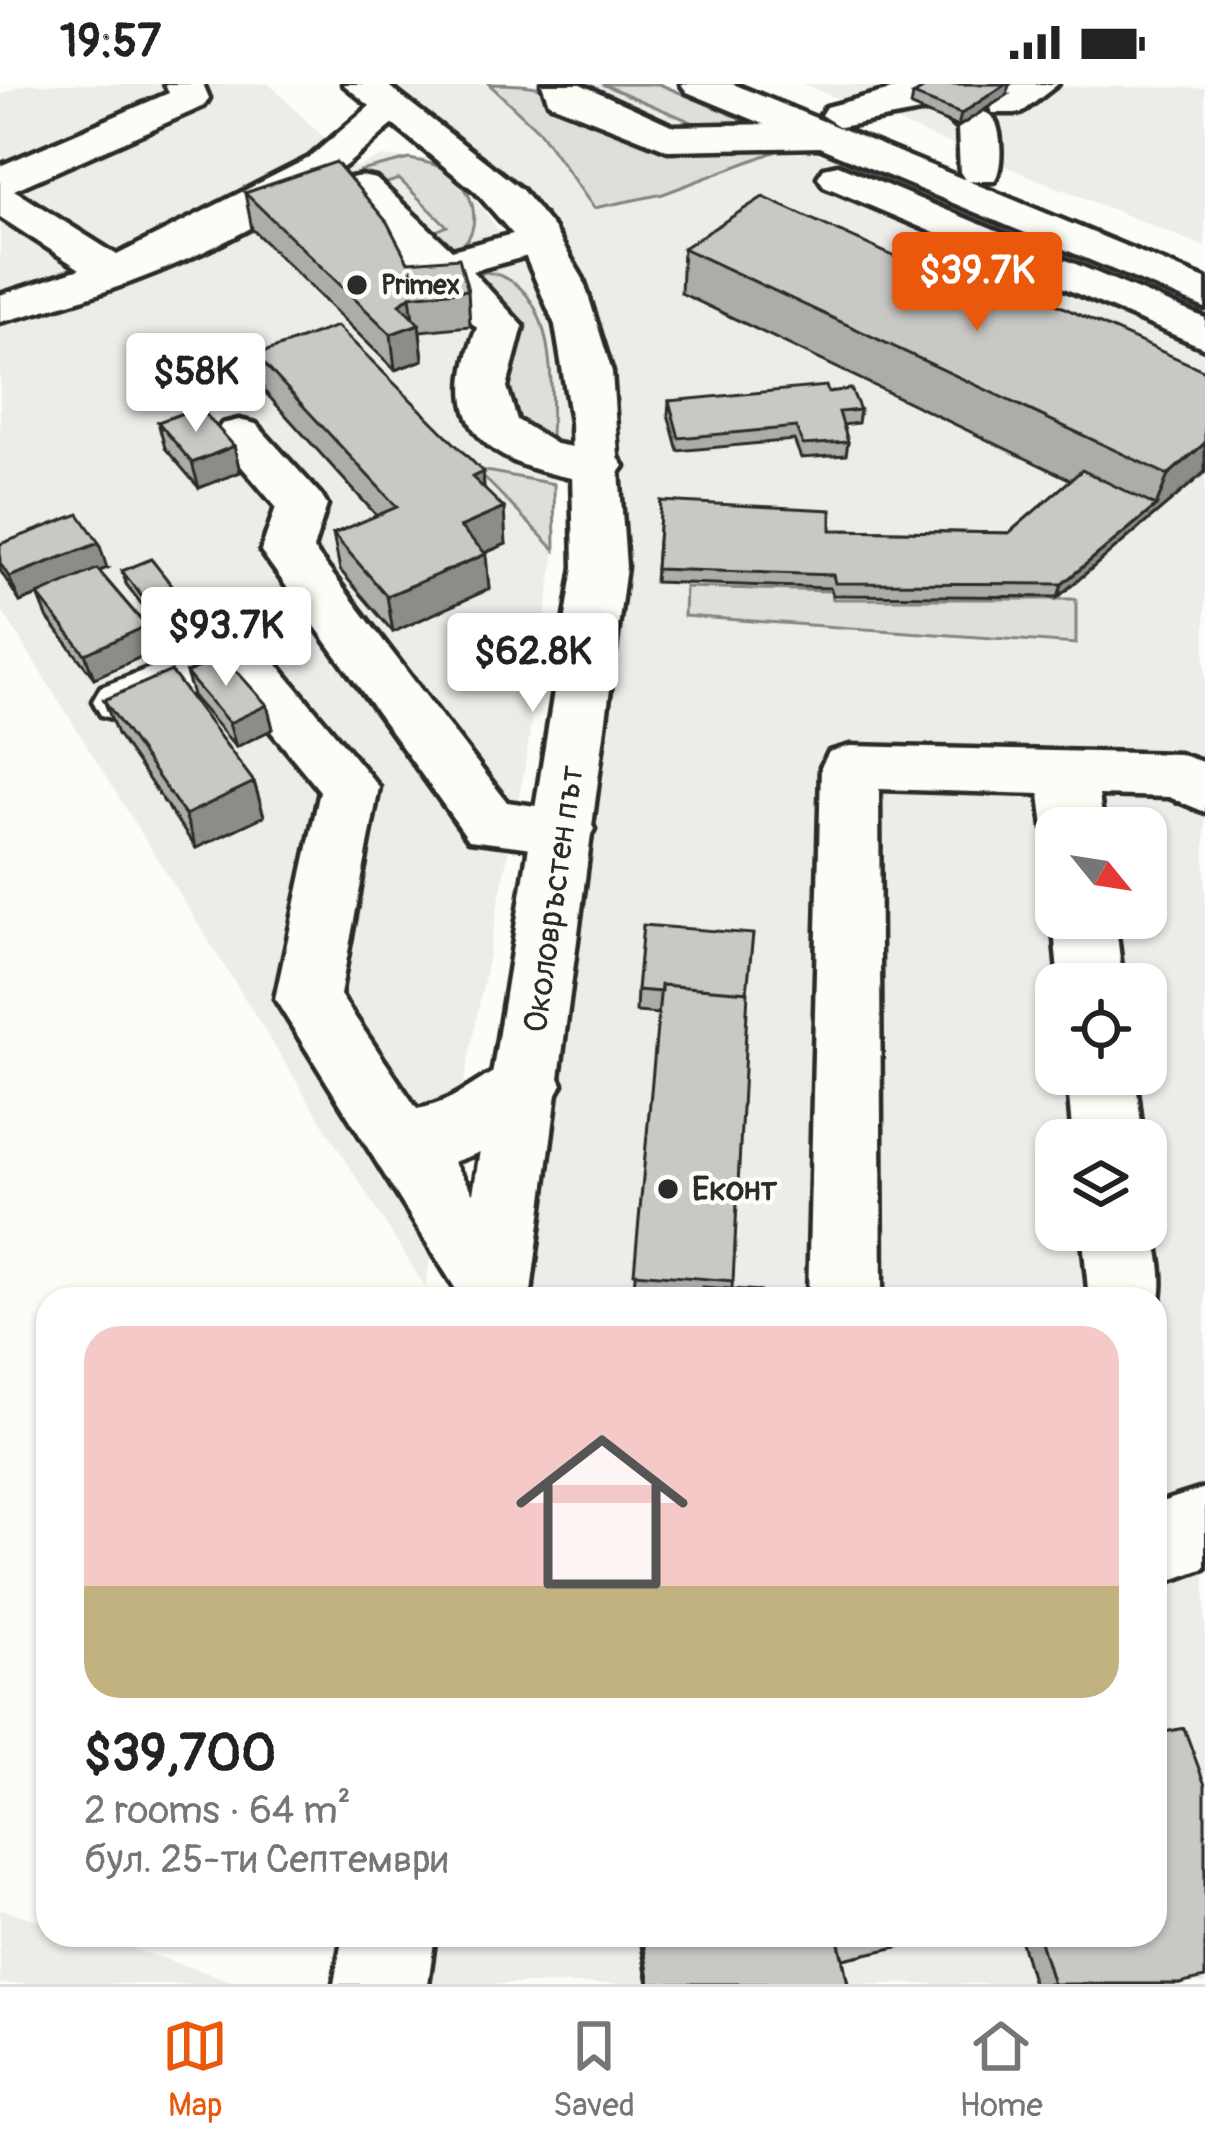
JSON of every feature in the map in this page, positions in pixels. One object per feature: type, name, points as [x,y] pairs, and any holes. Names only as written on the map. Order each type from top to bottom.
[{"type":"main road","points":[[0,142],[135,84]]},
{"type":"main road","points":[[0,182],[190,98],[184,84]]},
{"type":"main road","points":[[561,84],[563,95],[668,138],[831,125],[921,94]]},
{"type":"main road","points":[[592,84],[719,137]]},
{"type":"main road","points":[[700,84],[980,172],[1205,264]]},
{"type":"main road","points":[[766,84],[831,125],[1123,279],[1205,334]]},
{"type":"main road","points":[[358,143],[377,96]]},
{"type":"main road","name":"Околовръстен път","points":[[377,96],[509,201],[539,240],[574,315],[589,375],[599,466],[600,567],[495,1287]]},
{"type":"main road","points":[[980,172],[998,107]]},
{"type":"main road","points":[[0,309],[118,274],[358,143],[440,145]]},
{"type":"main road","points":[[838,177],[1123,279],[1205,295]]},
{"type":"main road","points":[[361,188],[500,326],[483,382],[484,409],[496,428],[528,452],[560,463],[599,466]]},
{"type":"main road","points":[[0,199],[118,274]]},
{"type":"main road","points":[[443,266],[539,240]]},
{"type":"main road","points":[[239,435],[302,505],[287,551],[490,824],[564,830]]},
{"type":"main road","points":[[121,701],[238,653],[350,787],[308,999],[403,1141],[490,1287]]},
{"type":"main road","points":[[845,1287],[850,767],[1070,800],[1180,776],[1205,790]]},
{"type":"main road","points":[[403,1141],[458,1134],[492,1117],[528,1084]]},
{"type":"main road","points":[[1120,1251],[1125,1287]]},
{"type":"main road","points":[[1167,1541],[1205,1528]]},
{"type":"shaded area","points":[[26,84],[269,84],[355,168],[380,157],[430,159],[461,179],[529,273],[554,335],[573,437],[554,484],[555,550],[526,760],[425,1287],[0,607],[0,95]]},
{"type":"shaded area","points":[[377,84],[664,84],[1205,313],[1205,1984],[405,1984],[410,1947],[1167,1947],[1167,1287],[509,1287],[612,597],[570,273]]},
{"type":"shaded area","points":[[489,84],[541,88],[566,102],[774,152],[663,194],[594,208],[539,131]]},
{"type":"shaded area","points":[[602,84],[659,84],[776,133],[722,135]]},
{"type":"shaded area","points":[[802,84],[1205,88],[1205,247]]},
{"type":"shaded area","points":[[409,159],[446,170],[469,197],[472,229],[451,252],[425,236],[447,226],[399,179],[375,187],[360,171]]},
{"type":"shaded area","points":[[485,272],[509,280],[526,294],[538,314],[550,365],[551,441],[516,423],[470,280]]},
{"type":"shaded area","points":[[476,469],[554,484],[555,550]]},
{"type":"shaded area","points":[[685,587],[831,591],[833,599],[1076,599],[1076,644],[684,616]]},
{"type":"shaded area","points":[[0,1909],[36,1920],[36,1947],[126,1947],[242,1984],[0,1984]]},
{"type":"building","points":[[931,84],[1006,84],[961,114],[913,95]]},
{"type":"building","points":[[336,162],[387,222],[408,262],[459,258],[468,290],[410,296],[400,304],[419,324],[391,334],[245,193]]},
{"type":"building","points":[[763,197],[979,295],[1002,280],[1205,371],[1205,443],[1168,475],[683,248]]},
{"type":"building","points":[[337,326],[483,472],[472,477],[504,508],[460,527],[486,554],[387,596],[333,534],[397,507],[256,355]]},
{"type":"building","points":[[826,386],[828,392],[851,389],[860,410],[839,412],[848,442],[803,445],[796,427],[679,438],[669,401]]},
{"type":"building","points":[[199,407],[234,446],[192,463],[158,422]]},
{"type":"building","points":[[1082,470],[1156,506],[1062,584],[835,583],[833,575],[656,569],[661,501],[831,510],[831,530],[1009,533]]},
{"type":"building","points":[[79,514],[99,543],[9,577],[0,563],[0,544]]},
{"type":"building","points":[[151,559],[189,607],[159,619],[122,571]]},
{"type":"building","points":[[97,569],[146,626],[85,654],[38,595]]},
{"type":"building","points":[[223,656],[267,705],[229,723],[186,673]]},
{"type":"building","points":[[171,671],[254,782],[185,815],[104,700]]},
{"type":"building","points":[[643,925],[753,934],[747,992],[661,985],[661,992],[637,990]]},
{"type":"building","points":[[661,985],[748,992],[733,1281],[634,1273]]},
{"type":"building","points":[[1184,1728],[1205,1785],[1205,1978],[1179,1984],[1053,1984],[1042,1947],[1167,1947],[1167,1732]]},
{"type":"building","points":[[644,1947],[840,1947],[848,1984],[650,1984]]},
{"type":"building","points":[[840,1947],[897,1947],[843,1959]]},
{"type":"place","name":"Primex","points":[[357,285]]},
{"type":"place","name":"Еконт","points":[[668,1189]]}]
